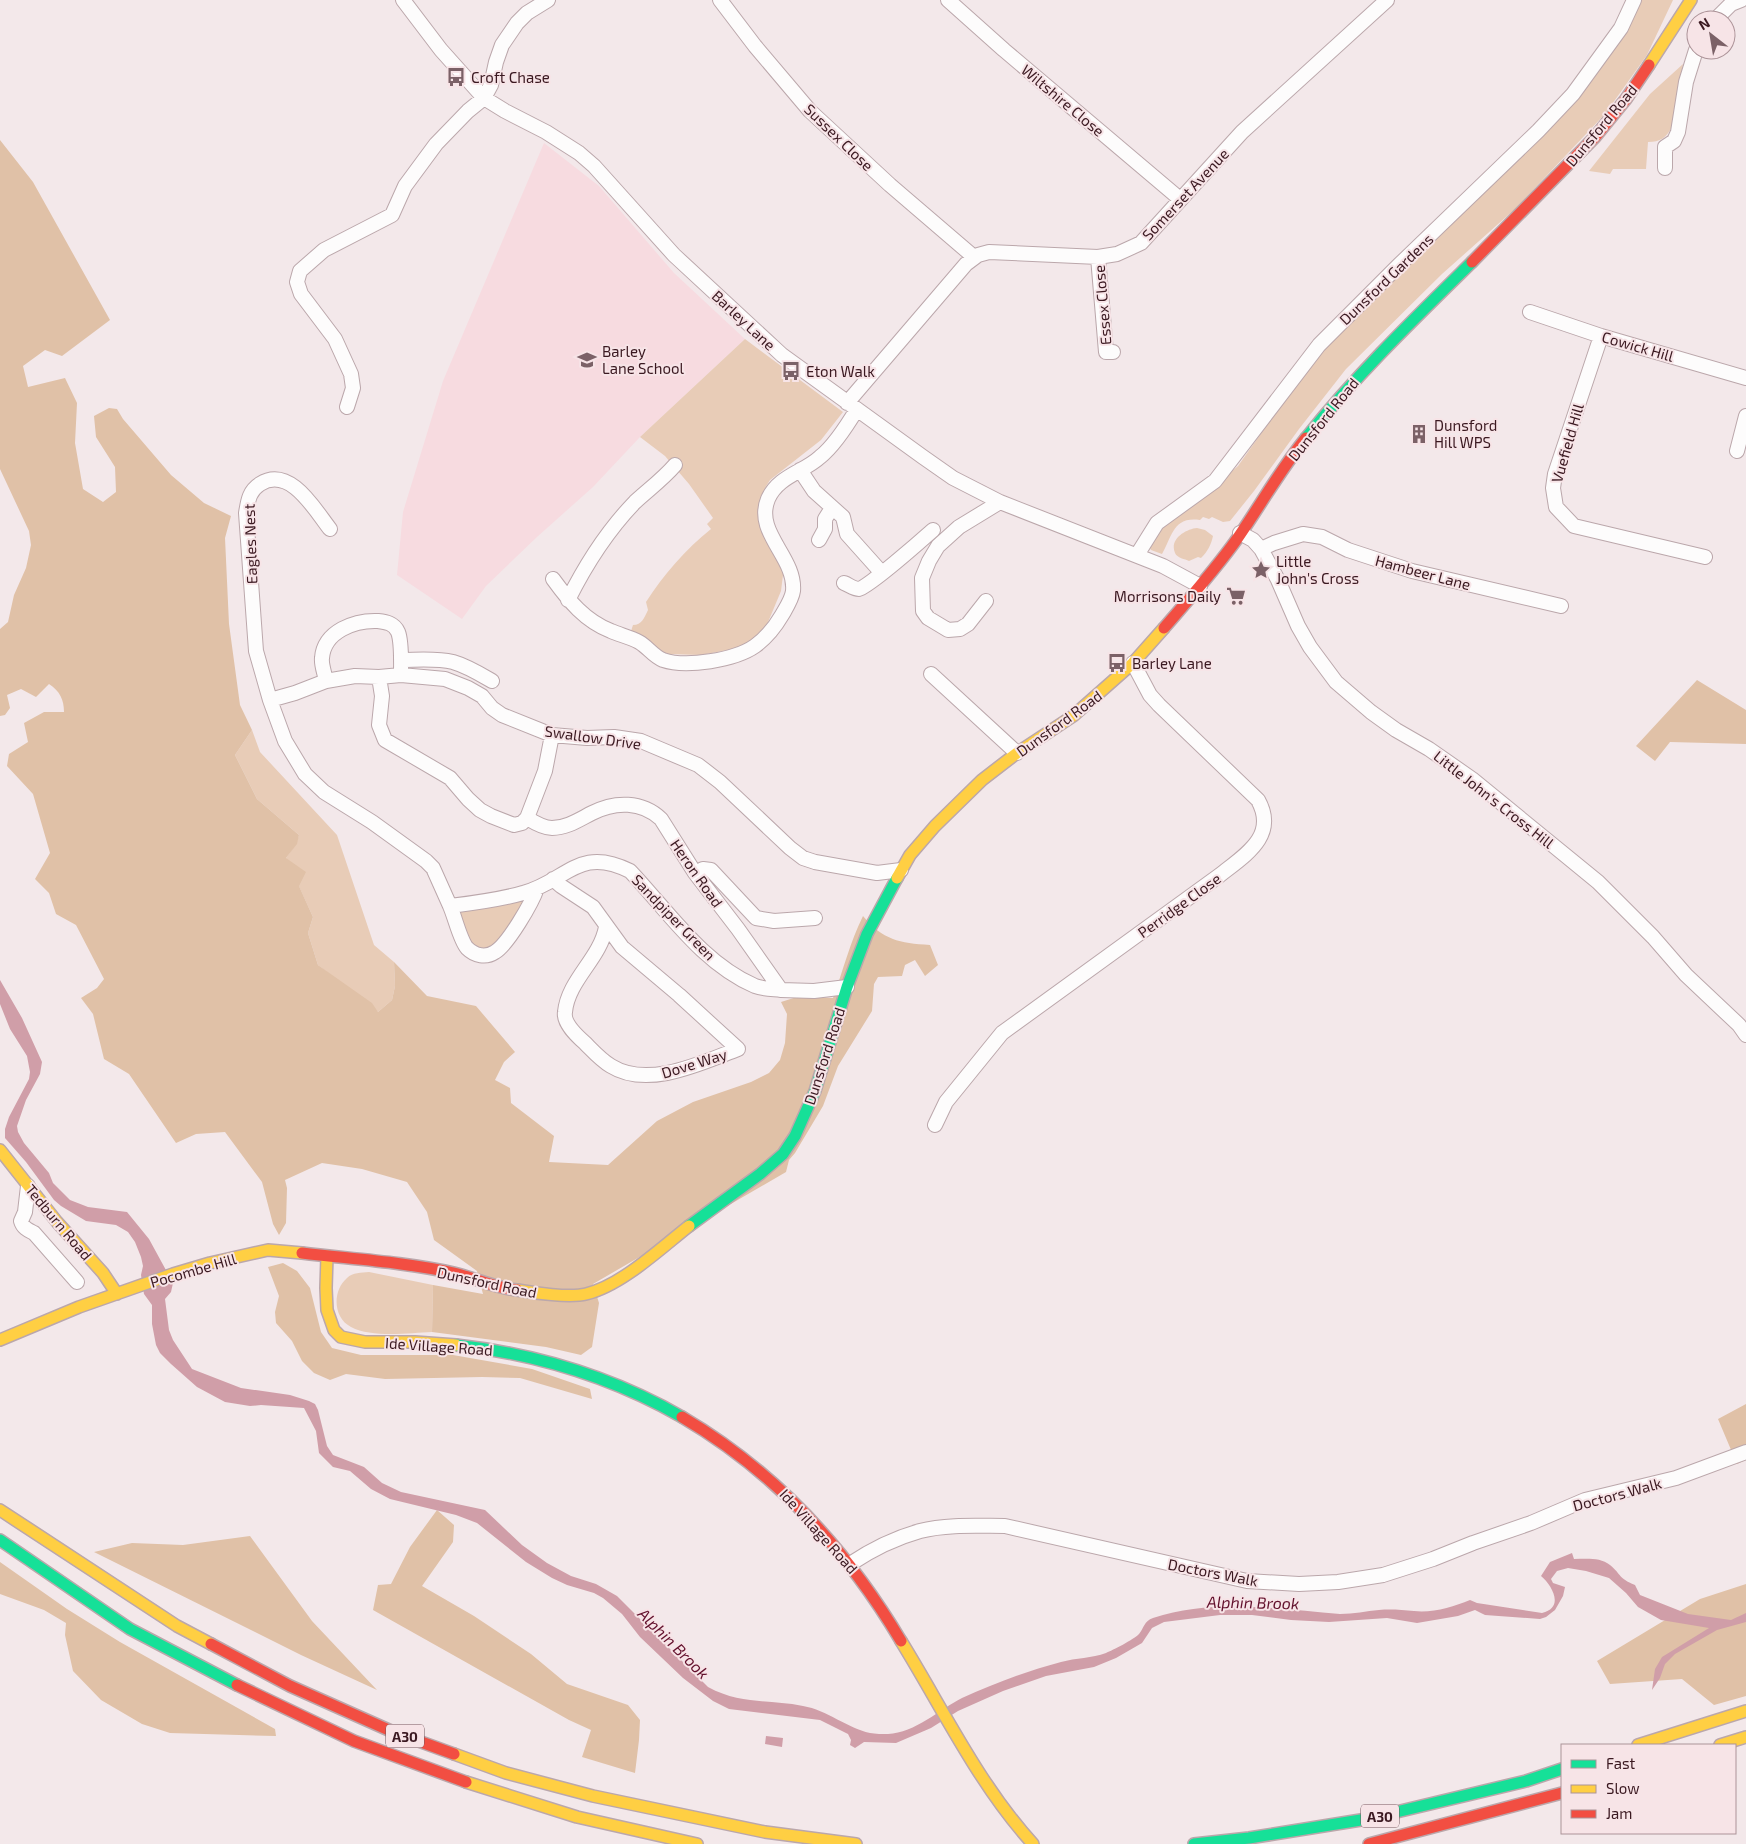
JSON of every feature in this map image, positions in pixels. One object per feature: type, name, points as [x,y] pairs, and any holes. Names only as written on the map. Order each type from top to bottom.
[{"type":"main road","name":"Dunsford Road","points":[[395,1263],[455,1273],[506,1289],[544,1294],[585,1295],[602,1289],[630,1273],[713,1207],[760,1174],[782,1154],[795,1136],[815,1090],[846,987],[866,934],[910,855],[935,826],[982,780],[1073,716],[1133,663],[1200,586],[1240,533],[1293,454],[1337,399],[1386,346],[1488,246],[1601,129],[1626,99],[1691,0]]},
{"type":"main road","name":"Tedburn Road","points":[[0,1150],[80,1250],[103,1273],[118,1294]]},
{"type":"main road","name":"Pocombe Hill","points":[[0,1340],[79,1307],[172,1274],[268,1250],[395,1263]]},
{"type":"main road","name":"Ide Village Road","points":[[328,1256],[327,1310],[333,1326],[343,1339],[358,1342],[430,1342],[479,1346],[527,1356],[585,1373],[642,1396],[692,1422],[740,1455],[781,1489],[820,1528],[872,1593],[958,1738],[1002,1806],[1033,1844]]},
{"type":"main road","name":"A30","points":[[0,1510],[177,1626],[290,1686],[391,1731],[506,1772],[593,1796],[765,1832],[856,1844]]},
{"type":"main road","name":"A30","points":[[0,1540],[130,1629],[214,1674],[354,1741],[460,1780],[576,1817],[697,1844]]},
{"type":"main road","points":[[1641,1744],[1746,1711]]},
{"type":"main road","points":[[1723,1744],[1746,1737]]},
{"type":"main road","name":"A30","points":[[1194,1844],[1249,1838],[1367,1819],[1526,1780],[1561,1769]]},
{"type":"main road","name":"A30","points":[[1369,1844],[1561,1793]]},
{"type":"street","name":"Barley Lane","points":[[403,0],[442,50],[484,98],[546,132],[579,153],[594,166],[674,255],[782,355],[953,478],[1000,502],[1138,555],[1200,586]]},
{"type":"street","points":[[347,407],[354,388],[350,374],[335,339],[301,294],[297,277],[307,264],[324,250],[392,215],[405,186],[436,144],[468,111],[484,98],[491,85],[502,45],[509,33],[527,13],[548,0]]},
{"type":"street","name":"Sussex Close","points":[[720,0],[755,46],[810,111],[890,185],[974,257]]},
{"type":"street","name":"Wiltshire Close","points":[[948,0],[1180,199]]},
{"type":"street","name":"Somerset Avenue","points":[[974,257],[989,252],[1098,257],[1116,254],[1141,243],[1242,132],[1387,0]]},
{"type":"street","name":"Dunsford Gardens","points":[[1138,555],[1156,523],[1215,481],[1319,345],[1563,105],[1578,88],[1621,28],[1634,0]]},
{"type":"street","points":[[1725,10],[1731,4],[1741,0]]},
{"type":"street","points":[[1665,168],[1666,147],[1674,141],[1678,132],[1686,82],[1693,60]]},
{"type":"street","points":[[553,579],[580,613],[609,631],[638,641],[662,660],[698,662],[729,656],[753,647],[770,633],[788,604],[793,591],[791,573],[766,522],[765,512],[768,500],[775,488],[823,455],[852,406],[944,289],[974,257]]},
{"type":"street","name":"Essex Close","points":[[1098,257],[1104,353]]},
{"type":"street","name":"Cowick Hill","points":[[1530,312],[1601,336],[1746,378]]},
{"type":"street","name":"Vuefield Hill","points":[[1601,336],[1555,474],[1553,488],[1556,507],[1574,526],[1682,545],[1705,557]]},
{"type":"street","points":[[1736,451],[1746,416]]},
{"type":"street","points":[[568,600],[585,566],[613,527],[634,503],[675,465]]},
{"type":"street","points":[[800,470],[814,491],[843,517],[847,534],[881,572]]},
{"type":"street","name":"Eagles Nest","points":[[270,700],[256,650],[246,513],[248,497],[257,486],[266,480],[281,480],[302,493],[330,529]]},
{"type":"street","points":[[986,601],[968,624],[960,629],[948,630],[928,618],[923,611],[922,578],[938,546],[959,527],[1000,502]]},
{"type":"street","points":[[819,540],[825,529],[825,519],[832,508]]},
{"type":"street","points":[[844,583],[855,589],[860,589],[910,551],[933,530]]},
{"type":"street","name":"Little John's Cross Hill","points":[[1240,533],[1253,540],[1261,549],[1310,647],[1336,682],[1388,724],[1429,749],[1472,779],[1598,882],[1654,937],[1686,975],[1739,1025],[1746,1035]]},
{"type":"street","name":"Hambeer Lane","points":[[1261,549],[1303,534],[1322,537],[1348,550],[1412,571],[1561,606]]},
{"type":"street","points":[[326,681],[322,659],[329,639],[343,629],[365,621],[388,622],[398,631],[401,675]]},
{"type":"street","points":[[401,660],[452,662],[473,670],[492,681]]},
{"type":"street","name":"Perridge Close","points":[[935,1125],[946,1102],[1002,1034],[1220,875],[1248,853],[1259,840],[1265,815],[1258,800],[1159,705],[1150,695],[1133,663]]},
{"type":"street","points":[[931,674],[1018,753]]},
{"type":"street","name":"Swallow Drive","points":[[270,700],[326,681],[356,676],[380,677],[401,675],[452,681],[482,696],[492,708],[502,715],[552,734],[586,738],[614,738],[641,742],[698,766],[720,782],[803,858],[815,862],[877,873],[901,870]]},
{"type":"street","points":[[380,677],[382,696],[379,724],[385,740],[450,778],[480,810],[514,825],[522,823],[527,818],[545,771],[552,734]]},
{"type":"street","points":[[270,700],[285,741],[305,774],[324,792],[372,822],[433,868],[467,948],[480,956],[487,956],[499,949],[531,903],[537,888]]},
{"type":"street","name":"Heron Road","points":[[527,818],[551,828],[570,824],[595,811],[613,805],[636,805],[654,813],[661,819],[694,873],[743,936],[781,990]]},
{"type":"street","name":"Sandpiper Green","points":[[450,906],[524,893],[537,888],[570,868],[588,863],[598,862],[620,866],[630,871],[681,928],[721,966],[755,986],[781,990]]},
{"type":"street","points":[[694,873],[704,869],[711,870],[756,918],[774,922],[815,918]]},
{"type":"street","name":"Dove Way","points":[[553,879],[560,886],[593,907],[606,928],[622,947],[679,995],[738,1049],[675,1071],[646,1076],[620,1070],[611,1066],[594,1053],[570,1027],[564,1015],[567,1000],[584,968],[601,945],[606,928]]},
{"type":"street","points":[[781,990],[814,991],[846,987]]},
{"type":"street","points":[[28,1186],[25,1212],[21,1221],[22,1225],[26,1230],[34,1232],[77,1282]]},
{"type":"street","name":"Doctors Walk","points":[[850,1564],[882,1546],[921,1531],[978,1526],[1006,1526],[1247,1581],[1299,1584],[1338,1582],[1383,1575],[1531,1523],[1585,1500],[1676,1478],[1746,1452]]},
{"type":"shaded area","points":[[1639,0],[1673,0],[1647,55],[1605,114],[1515,209],[1442,274],[1346,369],[1230,521],[1223,522],[1212,517],[1209,519],[1203,517],[1200,520],[1184,521],[1171,535],[1162,554],[1151,550],[1148,545],[1164,522],[1188,509],[1238,466],[1311,363],[1343,328],[1512,164]]},
{"type":"shaded area","points":[[1683,64],[1672,126],[1668,134],[1663,138],[1648,142],[1646,169],[1613,169],[1610,174],[1589,171],[1650,94]]},
{"type":"shaded area","points":[[0,140],[33,182],[110,320],[62,356],[45,350],[23,366],[28,387],[65,378],[77,403],[75,443],[83,489],[103,502],[116,492],[115,467],[96,437],[94,416],[109,408],[117,409],[123,419],[171,475],[204,503],[231,516],[225,538],[229,624],[240,705],[252,730],[235,755],[257,799],[299,835],[297,844],[286,858],[306,872],[299,886],[313,917],[308,933],[318,965],[372,1003],[378,1012],[392,1000],[395,986],[394,962],[427,996],[476,1006],[515,1052],[504,1062],[495,1080],[510,1088],[511,1103],[554,1136],[549,1162],[608,1165],[657,1121],[693,1102],[751,1082],[769,1073],[780,1060],[785,1043],[787,1014],[781,1002],[800,996],[833,998],[850,946],[863,916],[870,924],[892,939],[930,945],[938,965],[925,976],[915,960],[905,965],[902,976],[878,977],[874,984],[872,1011],[838,1066],[823,1106],[789,1160],[786,1172],[593,1284],[599,1303],[592,1347],[581,1355],[546,1347],[432,1332],[433,1285],[483,1294],[477,1271],[434,1240],[427,1212],[407,1182],[362,1169],[322,1163],[285,1180],[287,1188],[286,1223],[279,1235],[273,1224],[262,1182],[225,1132],[196,1134],[176,1143],[129,1074],[104,1059],[93,1014],[81,998],[97,988],[104,979],[76,925],[56,914],[49,893],[35,879],[50,853],[33,794],[7,766],[9,754],[28,742],[24,723],[44,712],[64,712],[62,700],[59,693],[49,684],[36,697],[21,689],[7,695],[10,708],[5,715],[0,716],[0,629],[8,622],[14,595],[26,568],[31,545],[29,531],[0,469]]},
{"type":"shaded area","name":"Barley Lane School","points":[[544,143],[599,186],[674,273],[745,339],[640,437],[593,487],[486,586],[462,619],[397,575],[403,512],[443,381]]},
{"type":"shaded area","points":[[745,339],[843,412],[821,440],[770,480],[765,488],[760,504],[784,567],[781,591],[766,627],[753,641],[733,649],[701,655],[668,654],[658,650],[647,639],[631,631],[633,625],[639,624],[644,618],[648,610],[646,602],[660,582],[684,554],[711,529],[707,524],[713,518],[689,484],[665,456],[640,437]]},
{"type":"shaded area","points":[[1197,528],[1205,530],[1213,536],[1207,550],[1201,558],[1198,557],[1189,561],[1177,556],[1174,548],[1176,539],[1188,530]]},
{"type":"shaded area","points":[[1697,680],[1746,710],[1746,744],[1670,742],[1655,761],[1636,746]]},
{"type":"shaded area","points":[[252,730],[260,752],[337,835],[374,945],[394,962],[395,986],[392,1000],[378,1012],[318,965],[308,933],[313,917],[286,858],[296,844],[299,835],[257,799],[235,755]]},
{"type":"shaded area","points":[[527,899],[500,943],[484,950],[470,945],[456,913],[459,908]]},
{"type":"shaded area","points":[[0,980],[22,1018],[42,1062],[40,1074],[26,1100],[17,1126],[18,1132],[24,1143],[49,1173],[53,1183],[70,1200],[88,1207],[127,1212],[149,1239],[173,1283],[171,1292],[165,1299],[169,1330],[173,1340],[192,1369],[241,1388],[290,1395],[315,1404],[327,1446],[333,1455],[364,1467],[382,1483],[401,1492],[485,1510],[522,1545],[547,1563],[571,1576],[596,1584],[617,1596],[708,1687],[720,1693],[743,1699],[812,1708],[870,1733],[898,1733],[908,1730],[962,1698],[999,1682],[1061,1662],[1106,1653],[1123,1645],[1139,1634],[1150,1619],[1176,1612],[1199,1608],[1223,1607],[1270,1608],[1340,1614],[1383,1610],[1428,1611],[1450,1607],[1470,1600],[1477,1603],[1542,1613],[1549,1610],[1555,1601],[1552,1590],[1541,1576],[1550,1562],[1572,1553],[1574,1559],[1593,1559],[1606,1562],[1623,1578],[1635,1585],[1640,1595],[1688,1614],[1731,1620],[1746,1613],[1746,1622],[1717,1630],[1675,1654],[1665,1664],[1660,1678],[1652,1690],[1655,1669],[1662,1657],[1709,1628],[1661,1620],[1638,1607],[1609,1578],[1568,1568],[1557,1571],[1551,1579],[1553,1583],[1565,1587],[1563,1596],[1555,1610],[1540,1619],[1485,1615],[1475,1610],[1458,1616],[1417,1623],[1387,1618],[1329,1622],[1252,1615],[1220,1615],[1164,1622],[1152,1628],[1142,1643],[1116,1658],[1094,1667],[1046,1676],[1003,1691],[958,1711],[931,1728],[896,1743],[864,1742],[855,1748],[850,1745],[851,1740],[848,1734],[820,1720],[729,1709],[713,1701],[683,1678],[640,1637],[622,1614],[603,1598],[552,1578],[526,1562],[477,1523],[456,1515],[390,1499],[371,1489],[350,1471],[333,1467],[319,1453],[316,1431],[304,1408],[250,1406],[225,1402],[197,1387],[160,1353],[156,1345],[152,1324],[152,1305],[144,1294],[141,1257],[135,1242],[128,1232],[116,1225],[86,1221],[61,1206],[54,1200],[26,1162],[5,1138],[5,1129],[9,1117],[29,1079],[30,1072],[27,1056],[10,1029],[0,1004]]},
{"type":"shaded area","points":[[283,1263],[297,1271],[310,1288],[321,1332],[332,1348],[361,1355],[453,1355],[532,1369],[590,1389],[592,1399],[520,1378],[385,1379],[346,1374],[330,1380],[314,1373],[302,1361],[292,1341],[276,1323],[275,1312],[279,1296],[268,1267]]},
{"type":"shaded area","points":[[369,1272],[433,1285],[432,1332],[402,1334],[369,1333],[345,1323],[338,1311],[337,1304],[337,1297],[342,1283],[349,1276]]},
{"type":"shaded area","points":[[1746,1404],[1746,1460],[1737,1464],[1718,1419]]},
{"type":"shaded area","points":[[437,1510],[454,1525],[453,1542],[422,1586],[474,1616],[531,1654],[567,1684],[628,1705],[640,1720],[635,1773],[582,1757],[591,1730],[569,1720],[373,1610],[378,1585],[391,1584],[410,1547]]},
{"type":"shaded area","points":[[250,1536],[312,1621],[377,1690],[301,1655],[94,1552],[132,1543],[183,1545]]},
{"type":"shaded area","points":[[0,1562],[67,1609],[120,1642],[275,1729],[276,1736],[170,1733],[142,1724],[101,1700],[73,1671],[65,1635],[66,1623],[44,1610],[0,1594]]},
{"type":"shaded area","points":[[1746,1584],[1746,1696],[1714,1705],[1682,1679],[1610,1684],[1597,1661],[1700,1599]]},
{"type":"shaded area","points":[[766,1736],[783,1738],[782,1747],[765,1744]]},
{"type":"traffic: fast","points":[[1306,438],[1366,369],[1472,262]]},
{"type":"traffic: fast","points":[[689,1226],[760,1174],[783,1154],[795,1136],[815,1091],[847,987],[867,934],[897,878]]},
{"type":"traffic: fast","points":[[456,1345],[515,1354],[573,1369],[628,1390],[682,1417]]},
{"type":"traffic: fast","points":[[0,1540],[130,1629],[237,1685]]},
{"type":"traffic: fast","points":[[1194,1844],[1249,1838],[1367,1819],[1526,1781],[1561,1769]]},
{"type":"traffic: slow","points":[[1649,65],[1691,0]]},
{"type":"traffic: slow","points":[[897,878],[910,855],[935,826],[982,780],[1017,753],[1073,716],[1133,663],[1164,628]]},
{"type":"traffic: slow","points":[[0,1150],[57,1222],[103,1273],[117,1294]]},
{"type":"traffic: slow","points":[[517,1290],[562,1295],[579,1295],[599,1290],[627,1275],[689,1226]]},
{"type":"traffic: slow","points":[[0,1340],[79,1307],[210,1263],[268,1250],[302,1253]]},
{"type":"traffic: slow","points":[[327,1256],[327,1310],[334,1330],[341,1337],[365,1342],[415,1342],[456,1345]]},
{"type":"traffic: slow","points":[[0,1510],[177,1626],[211,1644]]},
{"type":"traffic: slow","points":[[901,1641],[962,1746],[996,1797],[1033,1844]]},
{"type":"traffic: slow","points":[[1641,1744],[1746,1711]]},
{"type":"traffic: slow","points":[[1723,1744],[1746,1737]]},
{"type":"traffic: slow","points":[[454,1754],[506,1773],[593,1796],[765,1832],[856,1844]]},
{"type":"traffic: slow","points":[[466,1782],[577,1817],[697,1844]]},
{"type":"traffic: jam","points":[[1472,262],[1595,137],[1626,99],[1649,65]]},
{"type":"traffic: jam","points":[[1164,628],[1229,551],[1287,463],[1306,438]]},
{"type":"traffic: jam","points":[[302,1253],[435,1269],[517,1290]]},
{"type":"traffic: jam","points":[[682,1417],[716,1438],[747,1462],[806,1515],[857,1575],[901,1641]]},
{"type":"traffic: jam","points":[[211,1644],[290,1686],[391,1731],[454,1754]]},
{"type":"traffic: jam","points":[[237,1685],[354,1741],[466,1782]]},
{"type":"traffic: jam","points":[[1369,1844],[1561,1793]]},
{"type":"place","name":"Croft Chase","points":[[456,77]]},
{"type":"place","name":"Barley Lane School","points":[[587,360]]},
{"type":"place","name":"Eton Walk","points":[[791,371]]},
{"type":"place","name":"Dunsford Hill WPS","points":[[1419,434]]},
{"type":"place","name":"Little John's Cross","points":[[1261,570]]},
{"type":"place","name":"Morrisons Daily","points":[[1236,596]]},
{"type":"place","name":"Barley Lane","points":[[1117,663]]},
{"type":"water label","name":"Alphin Brook","points":[[1253,1602]]},
{"type":"water label","name":"Alphin Brook","points":[[674,1643]]}]
